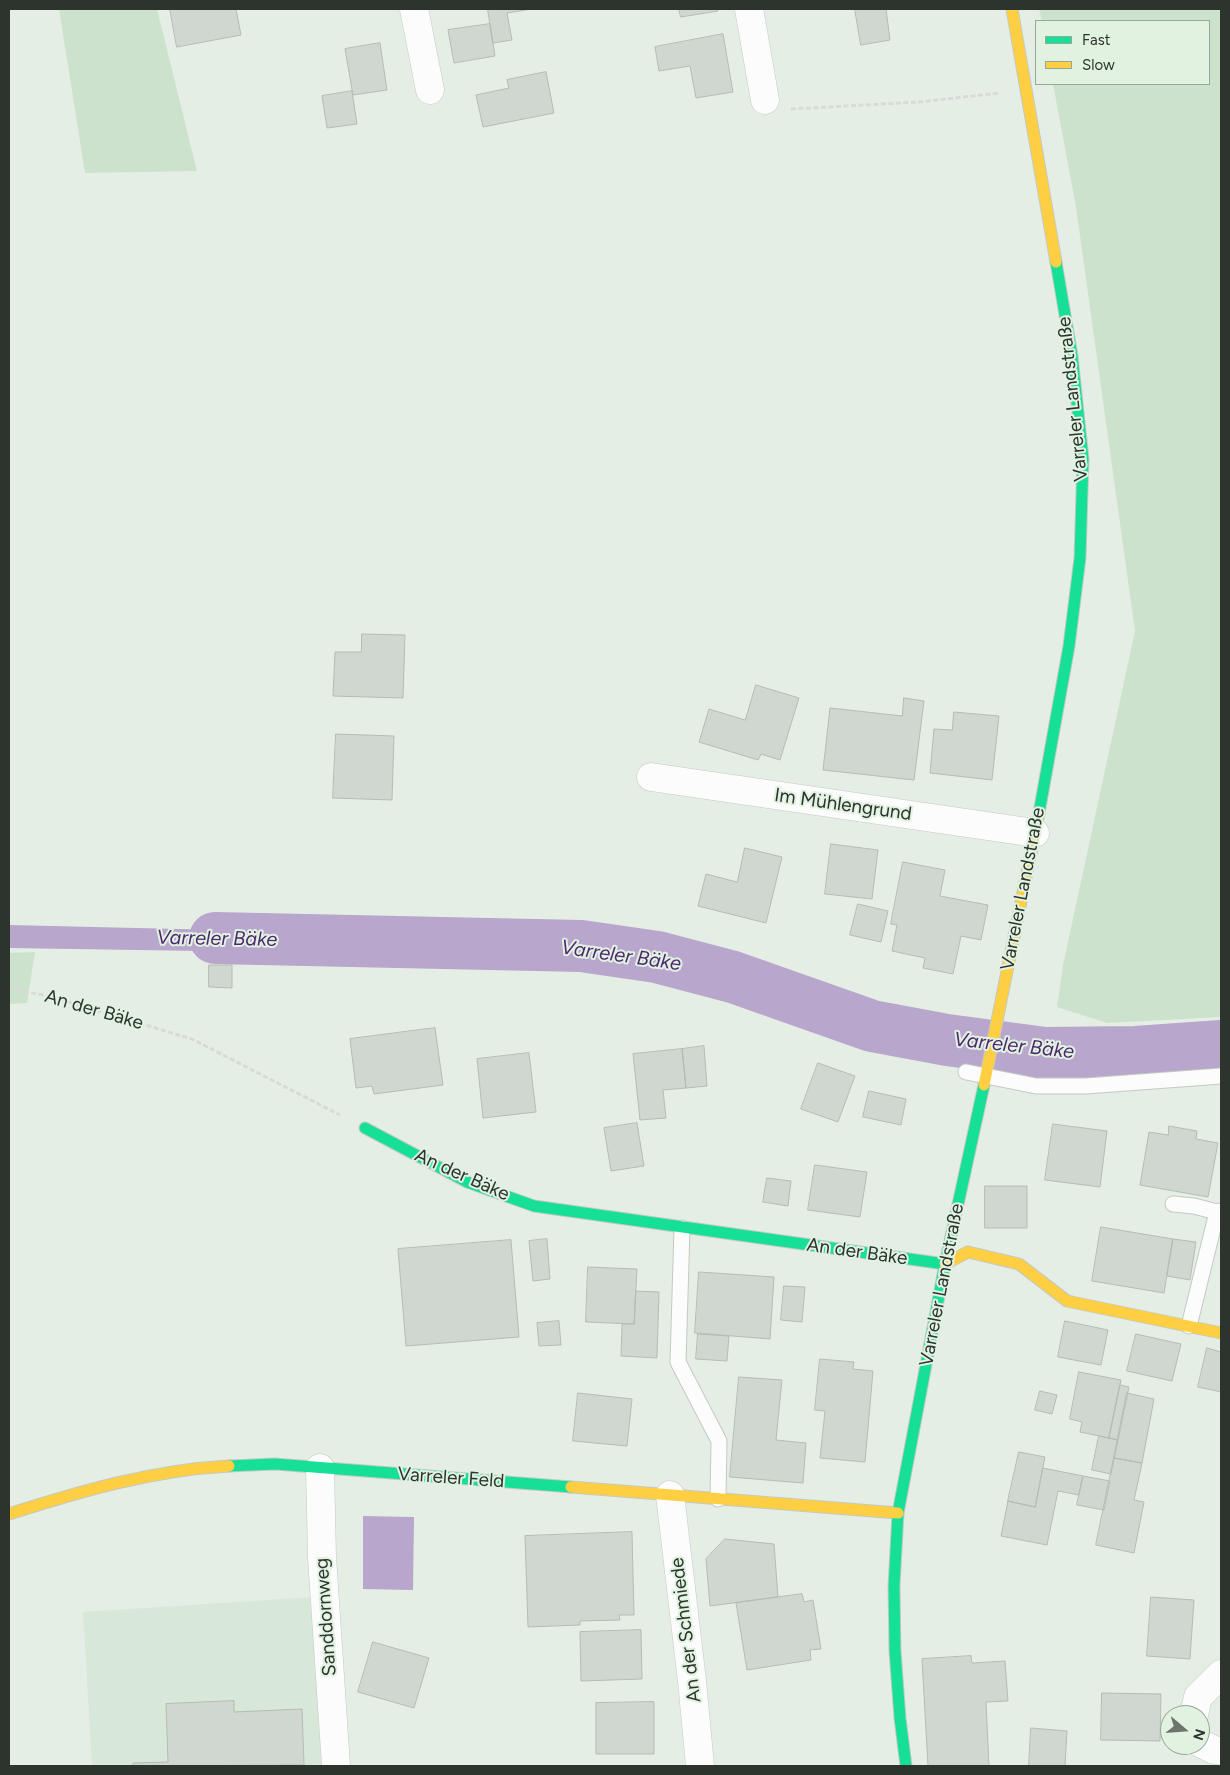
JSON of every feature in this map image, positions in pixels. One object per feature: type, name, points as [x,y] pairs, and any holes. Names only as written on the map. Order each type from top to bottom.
[{"type":"street","points":[[414,9],[430,90]]},
{"type":"street","points":[[749,9],[765,100]]},
{"type":"street","name":"Varreler Landstraße","points":[[906,1766],[895,1651],[894,1586],[898,1513],[945,1264],[986,1076],[1034,833],[1069,646],[1080,558],[1083,460],[1072,356],[1012,9]]},
{"type":"street","name":"Im Mühlengrund","points":[[651,777],[1034,833]]},
{"type":"street","name":"An der Bäke","points":[[365,1128],[467,1182],[534,1206],[945,1264]]},
{"type":"street","points":[[945,1264],[968,1252],[1019,1264],[1067,1301],[1221,1333]]},
{"type":"street","name":"Varreler Feld","points":[[9,1514],[53,1499],[161,1473],[215,1467],[275,1464],[898,1513]]},
{"type":"street","name":"Sanddornweg","points":[[320,1468],[322,1557],[336,1766]]},
{"type":"street","name":"An der Schmiede","points":[[670,1495],[700,1766]]},
{"type":"street","points":[[1196,1705],[1198,1697],[1221,1674]]},
{"type":"lane","points":[[966,1072],[1036,1086],[1086,1086],[1221,1076]]},
{"type":"lane","points":[[1173,1204],[1194,1206],[1219,1212],[1189,1326]]},
{"type":"lane","points":[[682,1228],[678,1362],[719,1441],[718,1499]]},
{"type":"path","points":[[765,100],[773,110],[919,102],[1001,93],[1000,86]]},
{"type":"path","name":"An der Bäke","points":[[9,989],[59,998],[192,1039],[365,1128]]},
{"type":"shaded area","points":[[59,9],[157,9],[197,171],[85,173]]},
{"type":"shaded area","points":[[1039,9],[1221,9],[1221,1017],[1107,1023],[1057,1007],[1063,965],[1135,631],[1076,207],[1053,85],[1210,85],[1210,20],[1042,20]]},
{"type":"shaded area","points":[[35,952],[27,1003],[9,1004],[9,953]]},
{"type":"shaded area","points":[[313,1597],[322,1766],[92,1766],[83,1612]]},
{"type":"water","points":[[9,925],[265,931],[287,940],[267,952],[9,948]]},
{"type":"water","points":[[363,1516],[414,1517],[413,1590],[363,1589]]},
{"type":"building","points":[[170,9],[236,9],[241,35],[177,47]]},
{"type":"building","points":[[488,9],[532,9],[507,13],[512,40],[493,43]]},
{"type":"building","points":[[679,9],[717,9],[718,11],[681,17]]},
{"type":"building","points":[[855,9],[886,9],[890,40],[861,45]]},
{"type":"building","points":[[490,24],[495,56],[454,63],[448,30]]},
{"type":"building","points":[[723,34],[733,92],[696,98],[690,66],[659,71],[655,47]]},
{"type":"building","points":[[380,43],[387,90],[353,95],[345,49]]},
{"type":"building","points":[[546,72],[554,113],[483,127],[476,95],[509,88],[507,80]]},
{"type":"building","points":[[352,91],[357,124],[327,128],[322,96]]},
{"type":"building","points":[[362,634],[405,635],[403,698],[333,696],[335,652],[361,652]]},
{"type":"building","points":[[756,685],[799,698],[780,760],[761,754],[758,760],[699,742],[709,709],[745,720]]},
{"type":"building","points":[[904,698],[924,701],[914,780],[823,770],[830,708],[902,716]]},
{"type":"building","points":[[954,712],[999,716],[992,780],[930,773],[934,729],[952,730]]},
{"type":"building","points":[[336,734],[394,736],[392,800],[333,798]]},
{"type":"building","points":[[831,844],[878,850],[872,899],[825,894]]},
{"type":"building","points":[[745,848],[782,857],[766,923],[698,906],[706,874],[737,882]]},
{"type":"building","points":[[903,862],[945,870],[940,896],[988,905],[981,940],[961,936],[953,974],[923,968],[925,958],[892,951],[897,925],[891,924]]},
{"type":"building","points":[[858,904],[888,911],[881,942],[850,935]]},
{"type":"building","points":[[209,965],[232,965],[232,988],[209,987]]},
{"type":"building","points":[[435,1028],[443,1085],[374,1094],[372,1086],[356,1088],[350,1039]]},
{"type":"building","points":[[704,1046],[707,1086],[686,1088],[682,1049]]},
{"type":"building","points":[[682,1049],[686,1088],[663,1090],[666,1118],[640,1120],[633,1054]]},
{"type":"building","points":[[529,1053],[536,1112],[483,1118],[477,1059]]},
{"type":"building","points":[[818,1063],[855,1076],[838,1122],[801,1109]]},
{"type":"building","points":[[869,1091],[906,1099],[901,1125],[863,1117]]},
{"type":"building","points":[[637,1123],[644,1166],[611,1171],[604,1128]]},
{"type":"building","points":[[1053,1124],[1107,1131],[1100,1187],[1045,1180]]},
{"type":"building","points":[[1169,1126],[1197,1131],[1196,1139],[1218,1143],[1208,1197],[1140,1185],[1149,1132],[1168,1135]]},
{"type":"building","points":[[815,1165],[867,1172],[860,1217],[808,1210]]},
{"type":"building","points":[[767,1178],[791,1181],[788,1206],[763,1202]]},
{"type":"building","points":[[985,1186],[1027,1186],[1027,1228],[985,1228]]},
{"type":"building","points":[[1101,1227],[1173,1239],[1164,1293],[1092,1281]]},
{"type":"building","points":[[547,1239],[550,1279],[533,1281],[529,1241]]},
{"type":"building","points":[[1173,1239],[1196,1242],[1190,1280],[1167,1276]]},
{"type":"building","points":[[511,1240],[519,1337],[406,1346],[398,1249]]},
{"type":"building","points":[[588,1267],[637,1269],[634,1324],[586,1322]]},
{"type":"building","points":[[699,1272],[774,1277],[770,1339],[695,1333]]},
{"type":"building","points":[[784,1286],[805,1287],[802,1322],[781,1320]]},
{"type":"building","points":[[636,1291],[659,1292],[657,1358],[621,1356],[622,1324],[634,1324]]},
{"type":"building","points":[[559,1321],[561,1345],[539,1346],[537,1323]]},
{"type":"building","points":[[1065,1321],[1108,1330],[1101,1365],[1058,1357]]},
{"type":"building","points":[[698,1334],[729,1336],[727,1361],[696,1359]]},
{"type":"building","points":[[1136,1334],[1181,1344],[1172,1381],[1127,1371]]},
{"type":"building","points":[[1207,1348],[1221,1352],[1221,1392],[1198,1387]]},
{"type":"building","points":[[820,1359],[854,1362],[853,1369],[873,1371],[865,1462],[820,1458],[825,1411],[815,1410]]},
{"type":"building","points":[[1079,1372],[1121,1380],[1109,1438],[1080,1432],[1082,1422],[1070,1419]]},
{"type":"building","points":[[739,1377],[782,1380],[776,1440],[806,1443],[803,1483],[730,1477]]},
{"type":"building","points":[[1120,1385],[1129,1387],[1118,1440],[1109,1438]]},
{"type":"building","points":[[1040,1391],[1057,1395],[1052,1414],[1035,1410]]},
{"type":"building","points":[[578,1393],[632,1399],[627,1446],[573,1441]]},
{"type":"building","points":[[1127,1393],[1154,1399],[1142,1463],[1114,1458]]},
{"type":"building","points":[[1099,1436],[1118,1440],[1111,1474],[1092,1470]]},
{"type":"building","points":[[1019,1452],[1045,1457],[1035,1507],[1008,1501]]},
{"type":"building","points":[[1114,1458],[1142,1463],[1134,1500],[1144,1502],[1134,1553],[1096,1545]]},
{"type":"building","points":[[1043,1468],[1083,1476],[1079,1495],[1058,1491],[1047,1545],[1001,1536],[1008,1501],[1035,1507]]},
{"type":"building","points":[[1083,1476],[1110,1481],[1104,1510],[1077,1505]]},
{"type":"building","points":[[632,1532],[634,1615],[619,1615],[620,1620],[580,1621],[580,1625],[528,1627],[525,1536]]},
{"type":"building","points":[[725,1539],[774,1544],[778,1597],[710,1606],[706,1559]]},
{"type":"building","points":[[802,1594],[804,1602],[813,1600],[821,1649],[810,1650],[811,1660],[747,1670],[736,1603]]},
{"type":"building","points":[[1151,1597],[1194,1600],[1190,1659],[1147,1656]]},
{"type":"building","points":[[641,1630],[642,1679],[581,1681],[580,1632]]},
{"type":"building","points":[[373,1642],[429,1658],[414,1708],[358,1692]]},
{"type":"building","points":[[971,1656],[972,1663],[1005,1661],[1008,1701],[986,1702],[989,1766],[928,1766],[922,1659]]},
{"type":"building","points":[[1102,1693],[1161,1694],[1160,1741],[1101,1740]]},
{"type":"building","points":[[234,1701],[234,1712],[302,1709],[304,1765],[133,1766],[133,1763],[168,1762],[166,1704]]},
{"type":"building","points":[[654,1702],[654,1754],[596,1754],[596,1703]]},
{"type":"building","points":[[1031,1728],[1067,1731],[1065,1766],[1029,1766]]},
{"type":"waterway","name":"Varreler Bäke","points":[[215,938],[581,946],[657,957],[733,977],[872,1026],[947,1040],[1045,1053],[1136,1052],[1221,1046]]},
{"type":"traffic: fast","points":[[1039,813],[1069,646],[1080,558],[1083,459],[1072,356],[1056,262]]},
{"type":"traffic: fast","points":[[906,1766],[895,1651],[894,1586],[898,1513],[945,1264],[984,1085]]},
{"type":"traffic: fast","points":[[365,1128],[467,1182],[534,1206],[945,1264]]},
{"type":"traffic: fast","points":[[229,1466],[275,1464],[571,1487]]},
{"type":"traffic: slow","points":[[1012,9],[1056,262]]},
{"type":"traffic: slow","points":[[984,1085],[1039,813]]},
{"type":"traffic: slow","points":[[945,1264],[968,1252],[1019,1264],[1067,1301],[1221,1333]]},
{"type":"traffic: slow","points":[[9,1514],[63,1497],[145,1477],[201,1468],[229,1466]]},
{"type":"traffic: slow","points":[[571,1487],[898,1513]]}]
